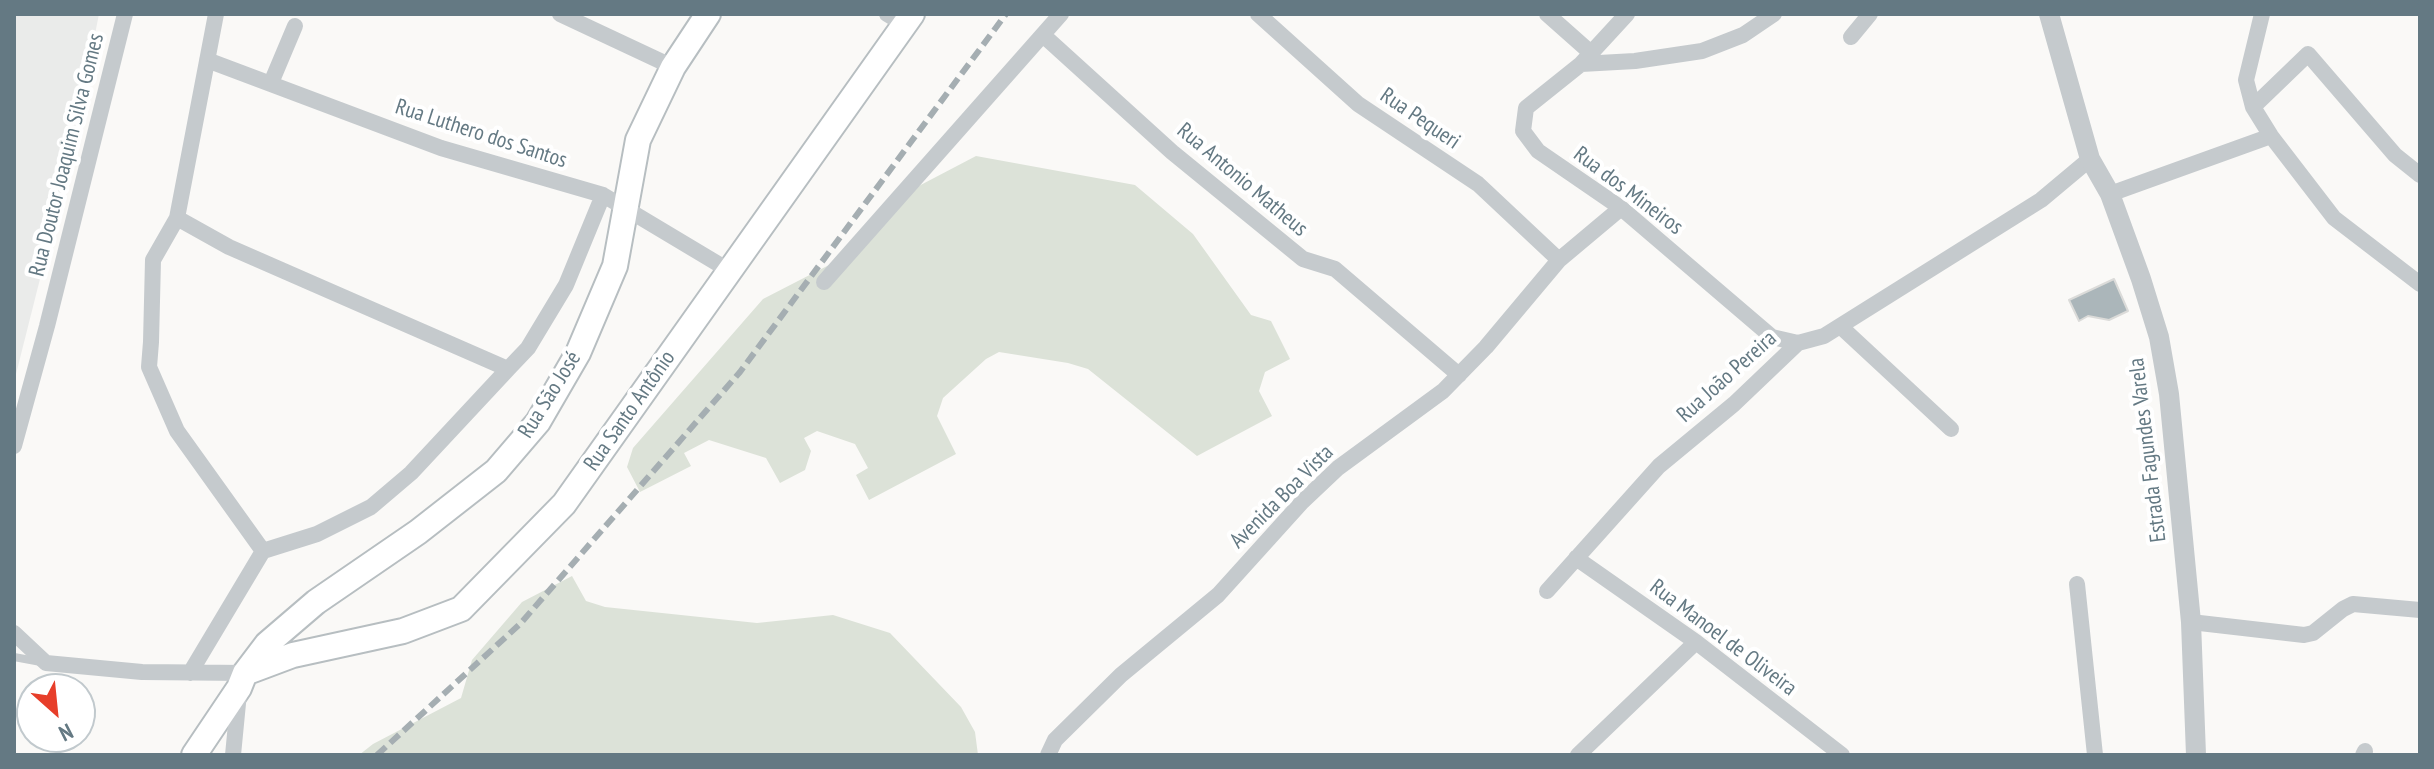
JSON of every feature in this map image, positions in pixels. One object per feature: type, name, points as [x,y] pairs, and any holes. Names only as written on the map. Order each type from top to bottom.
[{"type":"main road","name":"Rua São José","points":[[194,755],[267,644],[316,602],[418,532],[496,471],[538,422],[578,353],[615,266],[638,140],[673,67],[708,14]]},
{"type":"main road","name":"Rua Santo Antônio","points":[[242,680],[293,655],[403,631],[461,609],[564,504],[730,271],[901,18]]},
{"type":"street","name":"Rua Doutor Joaquim Silva Gomes","points":[[14,446],[125,14]]},
{"type":"street","points":[[190,673],[263,551],[177,431],[149,367],[153,260],[177,218],[216,14]]},
{"type":"street","points":[[560,14],[673,67]]},
{"type":"street","points":[[824,282],[1061,14]]},
{"type":"street","name":"Rua Pequeri","points":[[1258,14],[1358,104],[1478,184],[1559,260]]},
{"type":"street","points":[[1547,14],[1586,59],[1635,61],[1702,51],[1743,35],[1774,14]]},
{"type":"street","name":"Rua dos Mineiros","points":[[1627,14],[1586,59],[1526,108],[1523,131],[1538,151],[1621,208],[1772,337],[1798,343]]},
{"type":"street","points":[[1851,37],[1870,14]]},
{"type":"street","name":"Estrada Fagundes Varela","points":[[2049,14],[2090,159],[2110,194],[2159,337],[2169,394],[2191,622],[2196,755]]},
{"type":"street","points":[[2262,14],[2246,80],[2253,107],[2271,136],[2334,218],[2420,284]]},
{"type":"street","points":[[271,83],[295,26]]},
{"type":"street","name":"Rua Antonio Matheus","points":[[1043,35],[1172,152],[1303,259],[1335,269],[1459,375]]},
{"type":"street","points":[[2253,107],[2308,54],[2395,155],[2420,175]]},
{"type":"street","name":"Rua Luthero dos Santos","points":[[207,60],[441,148],[603,195],[730,271]]},
{"type":"street","points":[[2110,194],[2271,136]]},
{"type":"street","name":"Rua João Pereira","points":[[1547,591],[1659,466],[1734,404],[1798,343],[1824,336],[2041,200],[2090,159]]},
{"type":"street","name":"Rua São José","points":[[263,551],[317,534],[371,507],[411,473],[528,348],[566,285],[603,195]]},
{"type":"street","name":"Avenida Boa Vista","points":[[1048,755],[1055,740],[1121,675],[1218,595],[1302,502],[1338,468],[1443,391],[1486,347],[1559,260],[1621,208]]},
{"type":"street","points":[[177,218],[229,247],[508,369]]},
{"type":"street","points":[[1840,326],[1951,429]]},
{"type":"street","name":"Rua Manoel de Oliveira","points":[[1576,558],[1696,642],[1842,755]]},
{"type":"street","points":[[2077,584],[2095,755]]},
{"type":"street","points":[[2191,622],[2304,635],[2313,633],[2353,604],[2420,610]]},
{"type":"street","points":[[14,633],[46,663],[190,673],[242,680],[233,755]]},
{"type":"street","points":[[1587,752],[1696,642]]},
{"type":"lane","points":[[14,657],[46,663]]},
{"type":"shaded area","points":[[14,14],[99,14],[69,164],[14,382]]},
{"type":"shaded area","points":[[976,156],[1135,185],[1193,234],[1251,315],[1271,321],[1290,359],[1265,372],[1259,391],[1272,416],[1197,456],[1088,369],[999,352],[986,359],[943,398],[937,416],[956,454],[869,500],[856,475],[868,468],[855,444],[817,431],[804,438],[811,451],[805,470],[780,483],[766,458],[709,440],[684,453],[691,466],[640,492],[627,467],[633,448],[763,299],[864,247],[913,189]]},
{"type":"shaded area","points":[[572,576],[586,601],[605,607],[757,623],[833,615],[890,633],[961,707],[975,732],[978,755],[359,755],[373,744],[461,698],[472,660],[522,602]]},
{"type":"building","points":[[2114,279],[2128,311],[2109,320],[2088,316],[2079,321],[2069,300]]},
{"type":"railway","points":[[377,755],[520,624],[740,372],[1006,14]]}]
